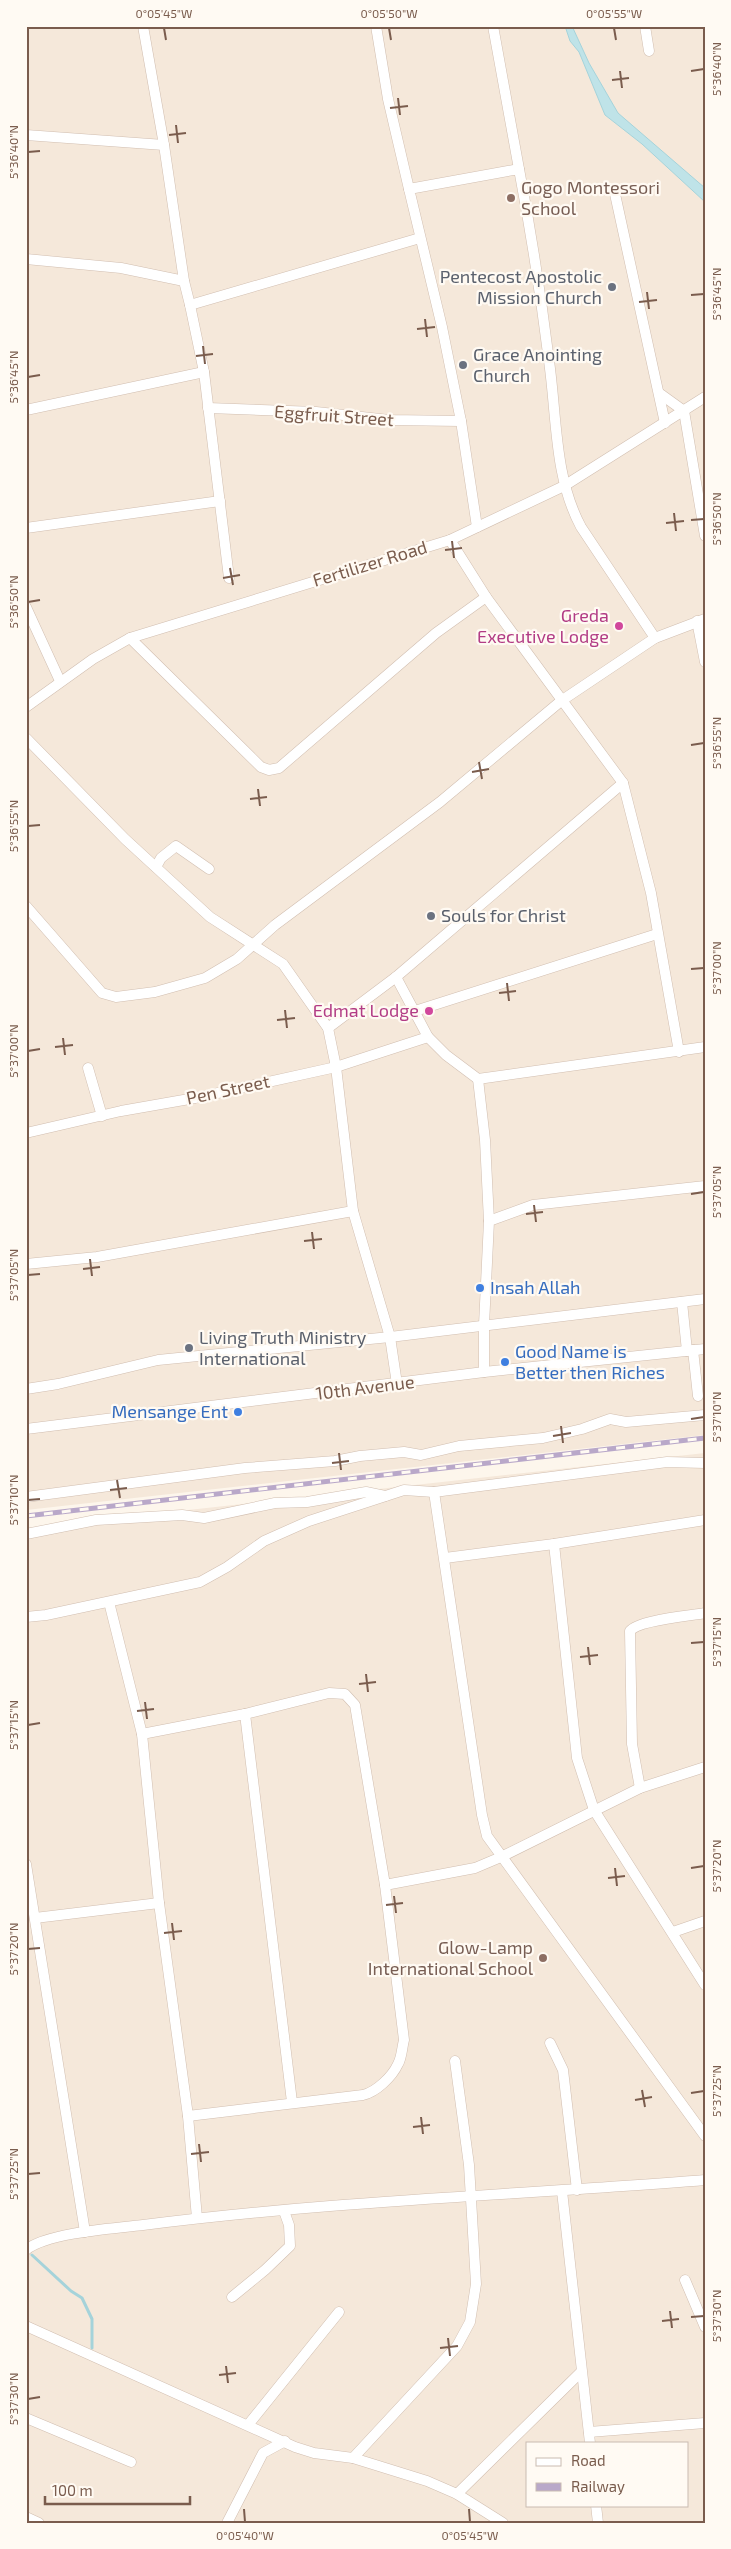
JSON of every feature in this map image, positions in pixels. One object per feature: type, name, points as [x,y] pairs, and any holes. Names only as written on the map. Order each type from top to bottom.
[{"type":"street","points":[[143,26],[164,145],[184,281],[204,372],[229,578]]},
{"type":"street","points":[[376,26],[388,99],[442,327],[461,421],[477,527]]},
{"type":"street","points":[[493,26],[520,169],[549,360],[564,486],[581,527],[655,638]]},
{"type":"street","points":[[645,26],[649,51]]},
{"type":"street","points":[[26,135],[164,145]]},
{"type":"street","points":[[409,189],[520,169]]},
{"type":"street","points":[[615,194],[665,423]]},
{"type":"street","points":[[190,306],[420,238]]},
{"type":"street","points":[[26,259],[122,268],[184,281]]},
{"type":"street","points":[[26,410],[204,372]]},
{"type":"street","points":[[659,393],[684,410],[705,536]]},
{"type":"street","name":"Fertilizer Road","points":[[26,708],[60,681],[130,638],[450,540],[564,486],[705,397]]},
{"type":"street","name":"Eggfruit Street","points":[[208,408],[316,412],[389,420],[461,421]]},
{"type":"street","points":[[26,528],[220,501]]},
{"type":"street","points":[[450,540],[486,597],[623,783],[647,876],[679,1052]]},
{"type":"street","points":[[130,638],[261,768],[269,770],[279,768],[436,633],[486,597]]},
{"type":"street","points":[[26,607],[60,681]]},
{"type":"street","points":[[26,906],[102,994],[116,997],[155,992],[205,978],[237,959],[440,802],[561,701],[655,638],[701,620],[705,662]]},
{"type":"street","points":[[26,738],[156,867],[210,917],[283,964],[328,1028],[336,1067],[354,1211],[390,1337],[397,1384]]},
{"type":"street","points":[[328,1028],[396,977],[623,783]]},
{"type":"street","points":[[156,867],[161,858],[176,846],[209,869]]},
{"type":"street","points":[[415,1011],[657,934]]},
{"type":"street","points":[[396,977],[428,1037],[446,1055],[478,1079],[705,1047]]},
{"type":"street","name":"Pen Street","points":[[26,1133],[336,1067],[428,1037]]},
{"type":"street","points":[[88,1068],[102,1116]]},
{"type":"street","points":[[478,1079],[485,1140],[489,1221],[484,1325],[484,1372]]},
{"type":"street","points":[[489,1221],[533,1205],[705,1186]]},
{"type":"street","points":[[26,1264],[97,1257],[354,1211]]},
{"type":"street","points":[[26,1389],[58,1384],[158,1360],[390,1337],[705,1299]]},
{"type":"street","points":[[682,1302],[698,1396]]},
{"type":"street","name":"10th Avenue","points":[[26,1429],[484,1372],[705,1349]]},
{"type":"street","points":[[26,1497],[245,1468],[335,1461],[360,1456],[404,1452],[421,1455],[459,1446],[543,1438],[582,1429],[610,1419],[626,1422],[705,1415]]},
{"type":"street","points":[[26,1617],[46,1616],[200,1582],[272,1537],[309,1521],[360,1506],[404,1490],[434,1492],[667,1462],[705,1463]]},
{"type":"street","points":[[26,1534],[96,1520],[182,1515],[204,1518],[223,1516],[246,1508],[307,1502],[366,1492],[385,1496]]},
{"type":"street","points":[[434,1492],[482,1815],[487,1836],[501,1858],[705,2136]]},
{"type":"street","points":[[445,1558],[554,1544],[705,1520]]},
{"type":"street","points":[[554,1544],[577,1758],[594,1810],[705,1985]]},
{"type":"street","points":[[109,1602],[142,1734],[159,1904],[188,2116],[197,2218]]},
{"type":"street","points":[[640,1788],[632,1744],[630,1631],[633,1627],[705,1613]]},
{"type":"street","points":[[142,1734],[245,1714],[329,1693],[344,1694],[355,1705],[385,1884],[404,2040],[398,2064],[374,2092],[188,2116]]},
{"type":"street","points":[[245,1714],[292,2102]]},
{"type":"street","points":[[385,1884],[475,1868],[501,1858],[640,1788],[705,1768]]},
{"type":"street","points":[[26,1864],[85,2232]]},
{"type":"street","points":[[35,1918],[159,1904]]},
{"type":"street","points":[[673,1932],[705,1920]]},
{"type":"street","points":[[550,2044],[563,2070],[577,2190]]},
{"type":"street","points":[[353,2458],[457,2346],[470,2322],[476,2284],[469,2165],[455,2061]]},
{"type":"street","points":[[26,2250],[38,2243],[85,2232],[197,2218],[470,2195],[562,2191],[705,2180]]},
{"type":"street","points":[[562,2191],[589,2438],[705,2423]]},
{"type":"street","points":[[232,2297],[265,2270],[290,2246],[289,2226],[284,2211]]},
{"type":"street","points":[[685,2280],[705,2326]]},
{"type":"street","points":[[248,2425],[339,2312]]},
{"type":"street","points":[[26,2326],[314,2453],[353,2458],[427,2481],[457,2494],[503,2523]]},
{"type":"street","points":[[457,2494],[581,2372]]},
{"type":"street","points":[[26,2418],[131,2462]]},
{"type":"street","points":[[227,2523],[263,2454],[285,2441]]},
{"type":"street","points":[[596,2506],[598,2523]]},
{"type":"street","points":[[26,2517],[39,2523]]},
{"type":"shaded area","points":[[26,26],[565,26],[570,41],[579,52],[605,115],[642,144],[705,202],[705,1435],[26,1510]]},
{"type":"shaded area","points":[[572,26],[705,26],[705,188],[618,113],[589,63]]},
{"type":"shaded area","points":[[705,1453],[705,2523],[26,2523],[26,1528]]},
{"type":"water","points":[[565,26],[572,26],[589,63],[618,113],[705,188],[705,202],[642,144],[605,115],[579,52],[570,41]]},
{"type":"waterway","points":[[32,2255],[71,2291],[82,2298],[92,2319],[92,2348]]},
{"type":"railway","points":[[26,1516],[705,1438]]},
{"type":"place","name":"Gogo Montessori School","points":[[511,198]]},
{"type":"place","name":"Pentecost Apostolic Mission Church","points":[[612,287]]},
{"type":"place","name":"Grace Anointing Church","points":[[463,365]]},
{"type":"place","name":"Greda Executive Lodge","points":[[619,626]]},
{"type":"place","name":"Souls for Christ","points":[[431,916]]},
{"type":"place","name":"Edmat Lodge","points":[[429,1011]]},
{"type":"place","name":"Insah Allah","points":[[480,1288]]},
{"type":"place","name":"Living Truth Ministry International","points":[[189,1348]]},
{"type":"place","name":"Good Name is Better then Riches","points":[[505,1362]]},
{"type":"place","name":"Mensange Ent","points":[[238,1412]]},
{"type":"place","name":"Glow-Lamp International School","points":[[543,1958]]}]
